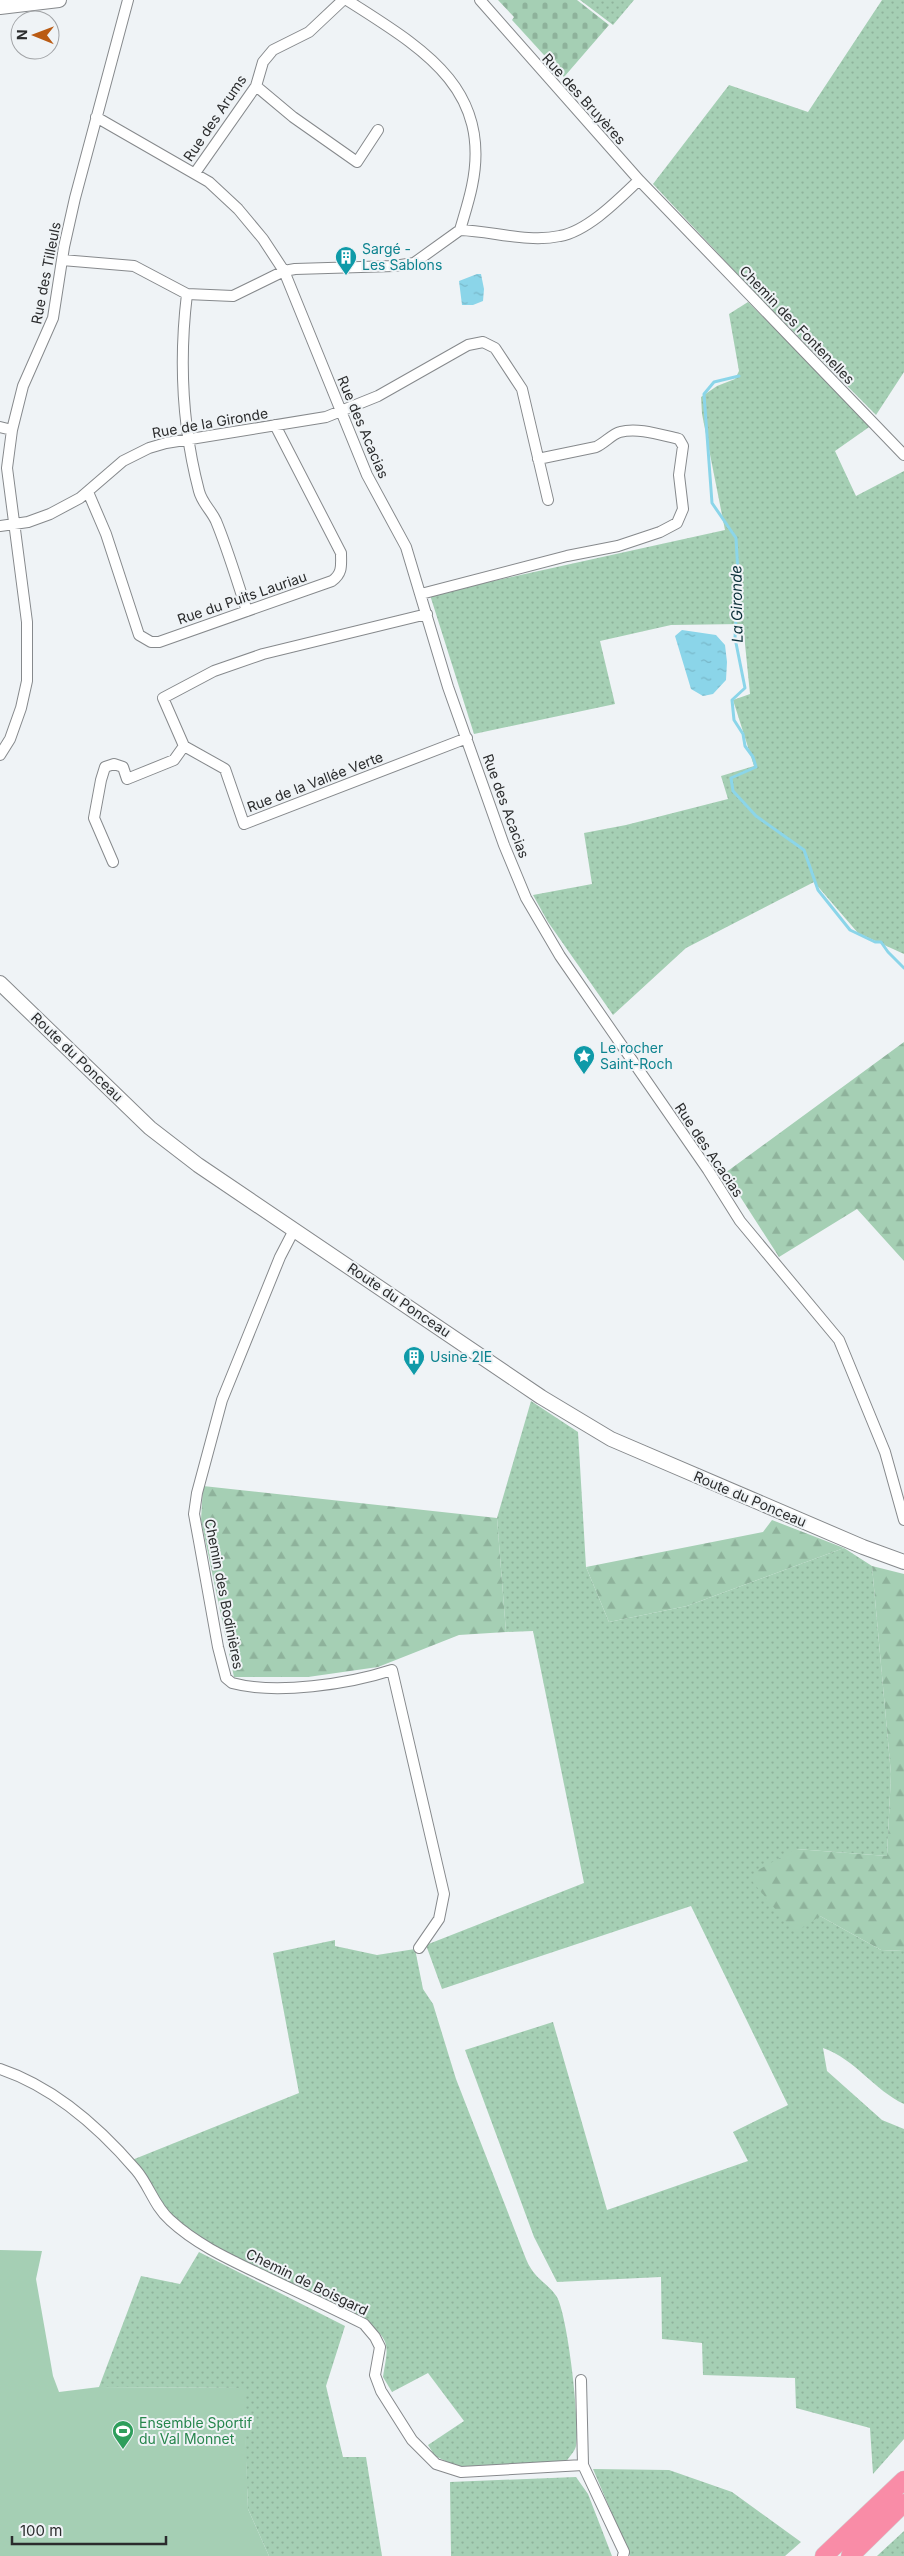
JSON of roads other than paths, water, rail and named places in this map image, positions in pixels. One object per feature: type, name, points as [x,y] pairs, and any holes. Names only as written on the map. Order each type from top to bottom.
[{"type":"highway","points":[[850,2548],[904,2480]]},
{"type":"highway","points":[[827,2553],[850,2548],[904,2503]]},
{"type":"street","points":[[0,7],[59,0]]},
{"type":"street","name":"Rue des Tilleuls","points":[[0,755],[12,731],[27,681],[26,622],[7,468],[12,430],[23,386],[53,318],[62,260],[75,198],[128,0]]},
{"type":"street","points":[[62,260],[134,266],[187,294],[234,296],[284,271],[414,263],[460,230],[472,186],[475,148],[473,130],[458,91],[445,71],[429,56],[345,0]]},
{"type":"street","name":"Rue des Arums","points":[[195,173],[256,86],[263,62],[273,50],[309,32],[345,0]]},
{"type":"street","name":"Rue des Bruyères","points":[[480,0],[639,180],[671,213]]},
{"type":"street","points":[[256,86],[293,117],[357,162],[378,130]]},
{"type":"street","name":"Rue des Acacias","points":[[96,117],[209,182],[238,209],[263,239],[284,271],[367,475],[406,547],[448,687],[504,845],[526,898],[541,927],[705,1166],[740,1221],[839,1340],[885,1452],[904,1520]]},
{"type":"street","points":[[460,230],[534,237],[560,236],[584,226],[639,180]]},
{"type":"street","name":"Chemin des Fontenelles","points":[[671,213],[904,455]]},
{"type":"street","points":[[187,294],[182,380],[189,439],[199,492],[203,502],[215,518],[247,611]]},
{"type":"street","name":"Rue de la Gironde","points":[[0,526],[15,524],[50,514],[88,492],[123,461],[135,454],[166,443],[326,417],[378,396],[468,345],[483,342],[495,348],[522,389],[548,500]]},
{"type":"street","name":"Rue du Puits Lauriau","points":[[88,492],[106,534],[140,635],[143,639],[151,642],[159,642],[332,581],[339,576],[342,567],[340,553],[275,425]]},
{"type":"street","points":[[0,427],[12,430]]},
{"type":"street","points":[[421,594],[567,556],[618,546],[660,532],[677,523],[683,510],[679,475],[683,446],[679,439],[644,431],[619,432],[604,444],[538,458]]},
{"type":"street","points":[[113,862],[94,818],[101,780],[105,768],[114,764],[123,767],[127,780],[174,760],[184,746],[163,698],[214,671],[263,654],[427,614]]},
{"type":"street","name":"Rue de la Vallée Verte","points":[[184,746],[225,769],[244,824],[467,738]]},
{"type":"street","name":"Route du Ponceau","points":[[0,983],[150,1128],[198,1165],[542,1397],[612,1439],[854,1543],[904,1562]]},
{"type":"street","name":"Chemin des Bodinières","points":[[294,1230],[280,1257],[222,1400],[197,1493],[194,1514],[224,1673],[232,1683],[280,1687],[309,1686],[356,1680],[392,1670],[444,1894],[439,1918],[418,1948]]},
{"type":"street","name":"Chemin de Boisgard","points":[[0,2069],[21,2076],[60,2098],[79,2113],[137,2171],[154,2202],[169,2219],[200,2244],[364,2324],[375,2337],[380,2347],[375,2376],[381,2391],[412,2440],[436,2464],[461,2472],[584,2465]]},
{"type":"street","points":[[581,2380],[584,2465],[624,2552],[623,2556]]},
{"type":"water","points":[[481,274],[484,289],[483,301],[473,305],[462,305],[459,281]]},
{"type":"water","points":[[682,630],[716,635],[725,645],[727,662],[726,680],[713,694],[703,696],[691,689],[675,636]]},
{"type":"waterway","name":"La Gironde","points":[[739,376],[714,382],[704,394],[712,503],[736,538],[738,574],[735,638],[745,688],[732,700],[734,720],[743,734],[745,746],[753,757],[756,767],[731,778],[733,791],[756,816],[804,850],[818,890],[850,930],[875,942],[881,942],[904,968]]},
{"type":"place","name":"Sargé - Les Sablons","points":[[346,276]]},
{"type":"place","name":"Le rocher Saint-Roch","points":[[584,1075]]},
{"type":"place","name":"Usine 2IE","points":[[414,1376]]},
{"type":"place","name":"Ensemble Sportif du Val Monnet","points":[[123,2450]]}]
